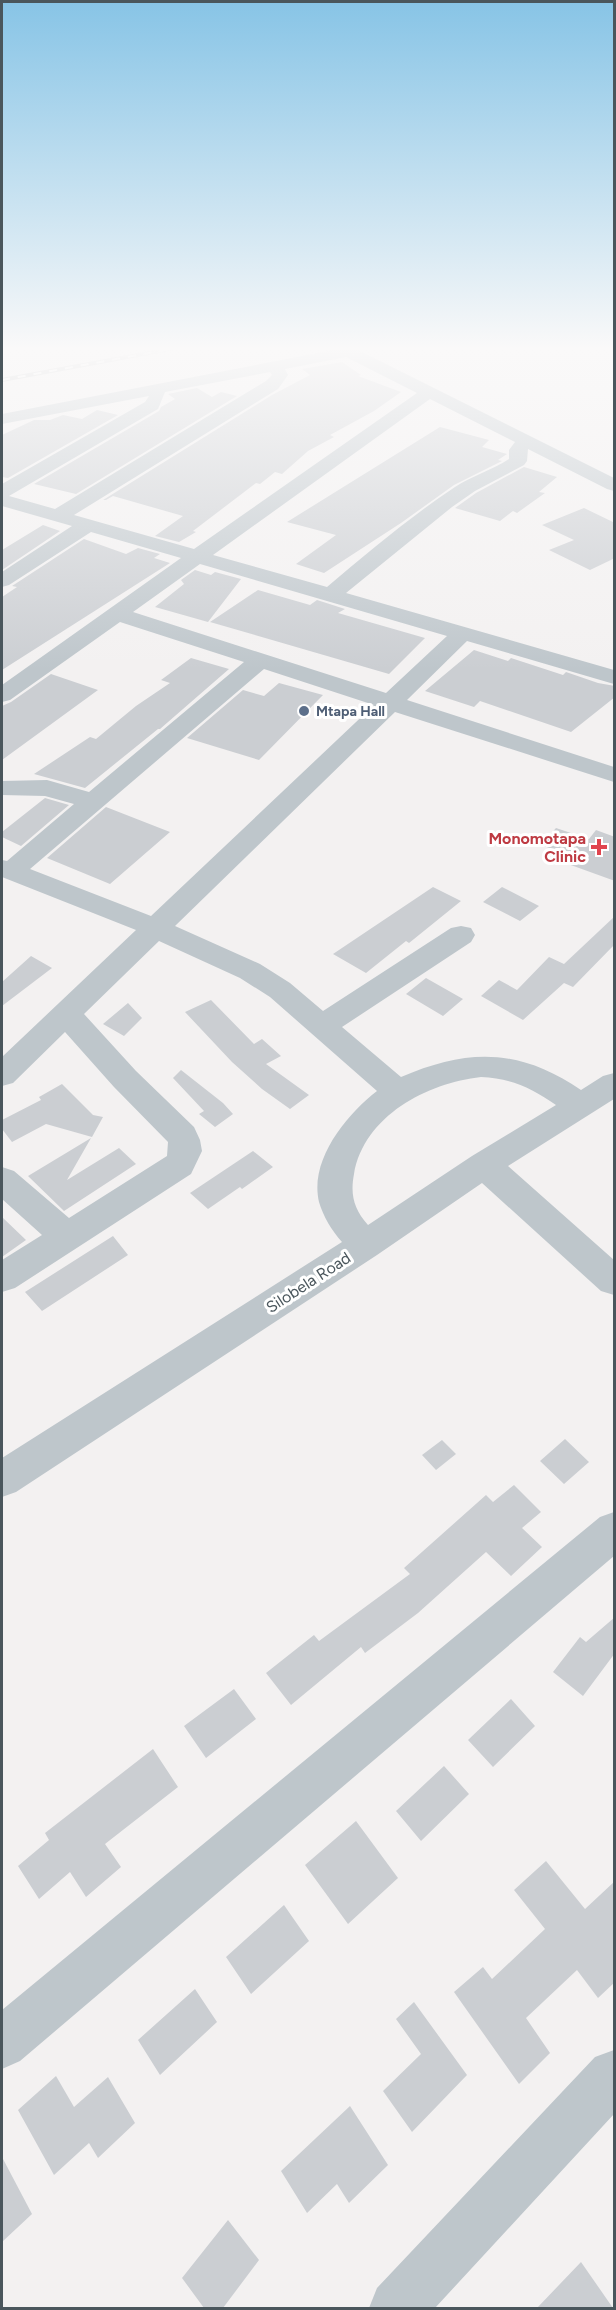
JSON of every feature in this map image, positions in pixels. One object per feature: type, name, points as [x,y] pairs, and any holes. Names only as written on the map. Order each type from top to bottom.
[{"type":"street","points":[[2,492],[68,454]]},
{"type":"street","points":[[58,516],[160,454]]},
{"type":"street","points":[[2,694],[342,454]]},
{"type":"street","points":[[518,454],[518,461]]},
{"type":"street","points":[[332,594],[405,532],[450,499],[476,482],[509,469],[518,461],[533,454]]},
{"type":"street","points":[[553,454],[615,485]]},
{"type":"street","points":[[2,500],[615,677]]},
{"type":"street","points":[[2,581],[88,525]]},
{"type":"street","points":[[115,613],[615,775]]},
{"type":"street","points":[[2,1075],[67,1015],[154,927],[388,702],[463,633]]},
{"type":"street","points":[[6,870],[94,802],[261,660]]},
{"type":"street","points":[[2,788],[47,788],[94,802]]},
{"type":"street","points":[[6,870],[154,927],[250,971],[280,990],[398,1092]]},
{"type":"street","points":[[322,1026],[461,935]]},
{"type":"street","points":[[2,1278],[179,1165],[185,1156],[187,1145],[182,1136],[125,1079],[67,1015]]},
{"type":"street","points":[[365,1245],[347,1225],[336,1202],[336,1175],[342,1150],[359,1125],[398,1092],[455,1069],[492,1067],[529,1074],[555,1086],[580,1106]]},
{"type":"street","name":"Silobela Road","points":[[2,1479],[365,1245],[484,1165],[615,1084]]},
{"type":"street","points":[[484,1165],[615,1281]]},
{"type":"street","points":[[2,1180],[67,1236]]},
{"type":"street","points":[[2,2043],[615,1532]]},
{"type":"street","points":[[397,2308],[615,2076]]},
{"type":"building","points":[[2,454],[50,454],[8,478],[2,477]]},
{"type":"building","points":[[86,454],[142,454],[76,494],[34,484]]},
{"type":"building","points":[[177,454],[305,454],[282,474],[275,472],[260,484],[256,483],[193,531],[196,532],[179,542],[155,536],[183,516],[113,496],[103,500]]},
{"type":"building","points":[[397,454],[507,454],[498,460],[502,461],[454,485],[324,573],[296,564],[336,535],[287,522]]},
{"type":"building","points":[[524,467],[557,477],[539,492],[545,493],[517,513],[513,511],[500,521],[455,508],[476,493]]},
{"type":"building","points":[[584,508],[615,523],[615,558],[590,570],[549,550],[574,540],[542,525]]},
{"type":"building","points":[[43,525],[60,531],[2,570],[2,550]]},
{"type":"building","points":[[84,539],[126,554],[138,548],[160,554],[154,558],[170,563],[2,670],[2,597],[17,587],[12,586]]},
{"type":"building","points":[[195,570],[211,575],[215,572],[241,579],[208,622],[155,607],[184,584],[181,580]]},
{"type":"building","points":[[258,590],[310,605],[317,600],[345,609],[338,613],[425,638],[389,674],[210,622]]},
{"type":"building","points":[[474,650],[508,661],[511,658],[563,675],[566,672],[615,686],[615,697],[571,732],[480,701],[474,707],[425,691]]},
{"type":"building","points":[[191,658],[229,669],[160,729],[85,788],[34,774],[90,737],[96,739],[136,706],[170,683],[161,680]]},
{"type":"building","points":[[51,674],[98,690],[2,760],[2,706]]},
{"type":"building","points":[[279,683],[323,695],[259,760],[187,738],[243,690],[264,696]]},
{"type":"building","points":[[45,798],[69,805],[21,846],[2,837],[2,832]]},
{"type":"building","points":[[106,807],[170,832],[110,884],[47,858]]},
{"type":"building","name":"Monomotapa Clinic","points":[[556,828],[589,839],[596,830],[615,837],[615,881],[568,864],[574,857],[541,845]]},
{"type":"building","points":[[433,887],[461,901],[409,943],[406,941],[366,973],[333,954]]},
{"type":"building","points":[[502,887],[539,906],[520,921],[483,902]]},
{"type":"building","points":[[615,916],[615,944],[573,987],[564,983],[523,1020],[481,996],[499,980],[517,990],[549,957],[564,964]]},
{"type":"building","points":[[31,956],[52,968],[2,1006],[2,982]]},
{"type":"building","points":[[426,978],[463,999],[443,1016],[406,994]]},
{"type":"building","points":[[211,1000],[254,1044],[262,1039],[281,1056],[266,1064],[309,1095],[290,1109],[262,1089],[232,1062],[185,1012]]},
{"type":"building","points":[[128,1003],[142,1018],[124,1036],[103,1024]]},
{"type":"building","points":[[181,1070],[223,1103],[233,1114],[215,1127],[199,1114],[204,1111],[173,1078]]},
{"type":"building","points":[[62,1084],[93,1115],[103,1117],[92,1137],[46,1124],[12,1142],[2,1129],[2,1120],[41,1100],[39,1097]]},
{"type":"building","points":[[91,1138],[67,1180],[119,1148],[136,1164],[64,1211],[28,1176]]},
{"type":"building","points":[[253,1151],[273,1167],[208,1209],[190,1193]]},
{"type":"building","points":[[2,1217],[26,1240],[2,1257]]},
{"type":"building","points":[[113,1236],[128,1255],[42,1311],[25,1292]]},
{"type":"building","points":[[565,1439],[589,1462],[564,1484],[540,1461]]},
{"type":"building","points":[[442,1440],[456,1454],[436,1470],[422,1455]]},
{"type":"building","points":[[514,1485],[541,1512],[522,1528],[542,1547],[511,1576],[486,1552],[418,1613],[365,1653],[361,1647],[291,1705],[266,1673],[314,1635],[319,1641],[410,1574],[404,1568],[486,1495],[493,1502]]},
{"type":"building","points":[[615,1617],[615,1653],[583,1696],[553,1672],[580,1637],[586,1642]]},
{"type":"building","points":[[234,1689],[256,1719],[206,1758],[184,1726]]},
{"type":"building","points":[[511,1699],[535,1726],[493,1767],[468,1740]]},
{"type":"building","points":[[153,1749],[178,1787],[105,1844],[121,1867],[86,1897],[70,1872],[39,1899],[18,1866],[49,1840],[45,1833]]},
{"type":"building","points":[[444,1766],[469,1794],[421,1841],[396,1811]]},
{"type":"building","points":[[356,1821],[398,1878],[348,1924],[305,1865]]},
{"type":"building","points":[[546,1861],[585,1909],[615,1881],[615,1982],[598,1998],[577,1970],[526,2018],[550,2053],[519,2084],[454,1992],[483,1967],[492,1979],[545,1929],[514,1890]]},
{"type":"building","points":[[284,1905],[309,1941],[251,1994],[226,1957]]},
{"type":"building","points":[[195,1989],[217,2022],[160,2075],[138,2040]]},
{"type":"building","points":[[414,2002],[467,2075],[412,2132],[383,2091],[421,2054],[396,2019]]},
{"type":"building","points":[[56,2076],[74,2107],[108,2077],[135,2123],[98,2158],[89,2143],[54,2175],[18,2110]]},
{"type":"building","points":[[350,2106],[388,2165],[349,2203],[337,2184],[307,2213],[281,2171]]},
{"type":"building","points":[[2,2157],[32,2214],[2,2242]]},
{"type":"building","points":[[228,2220],[259,2260],[223,2308],[204,2308],[182,2278]]},
{"type":"building","points":[[581,2262],[613,2308],[537,2308]]},
{"type":"place","name":"Mtapa Hall","points":[[304,711]]},
{"type":"place","name":"Monomotapa Clinic","points":[[599,847]]}]
